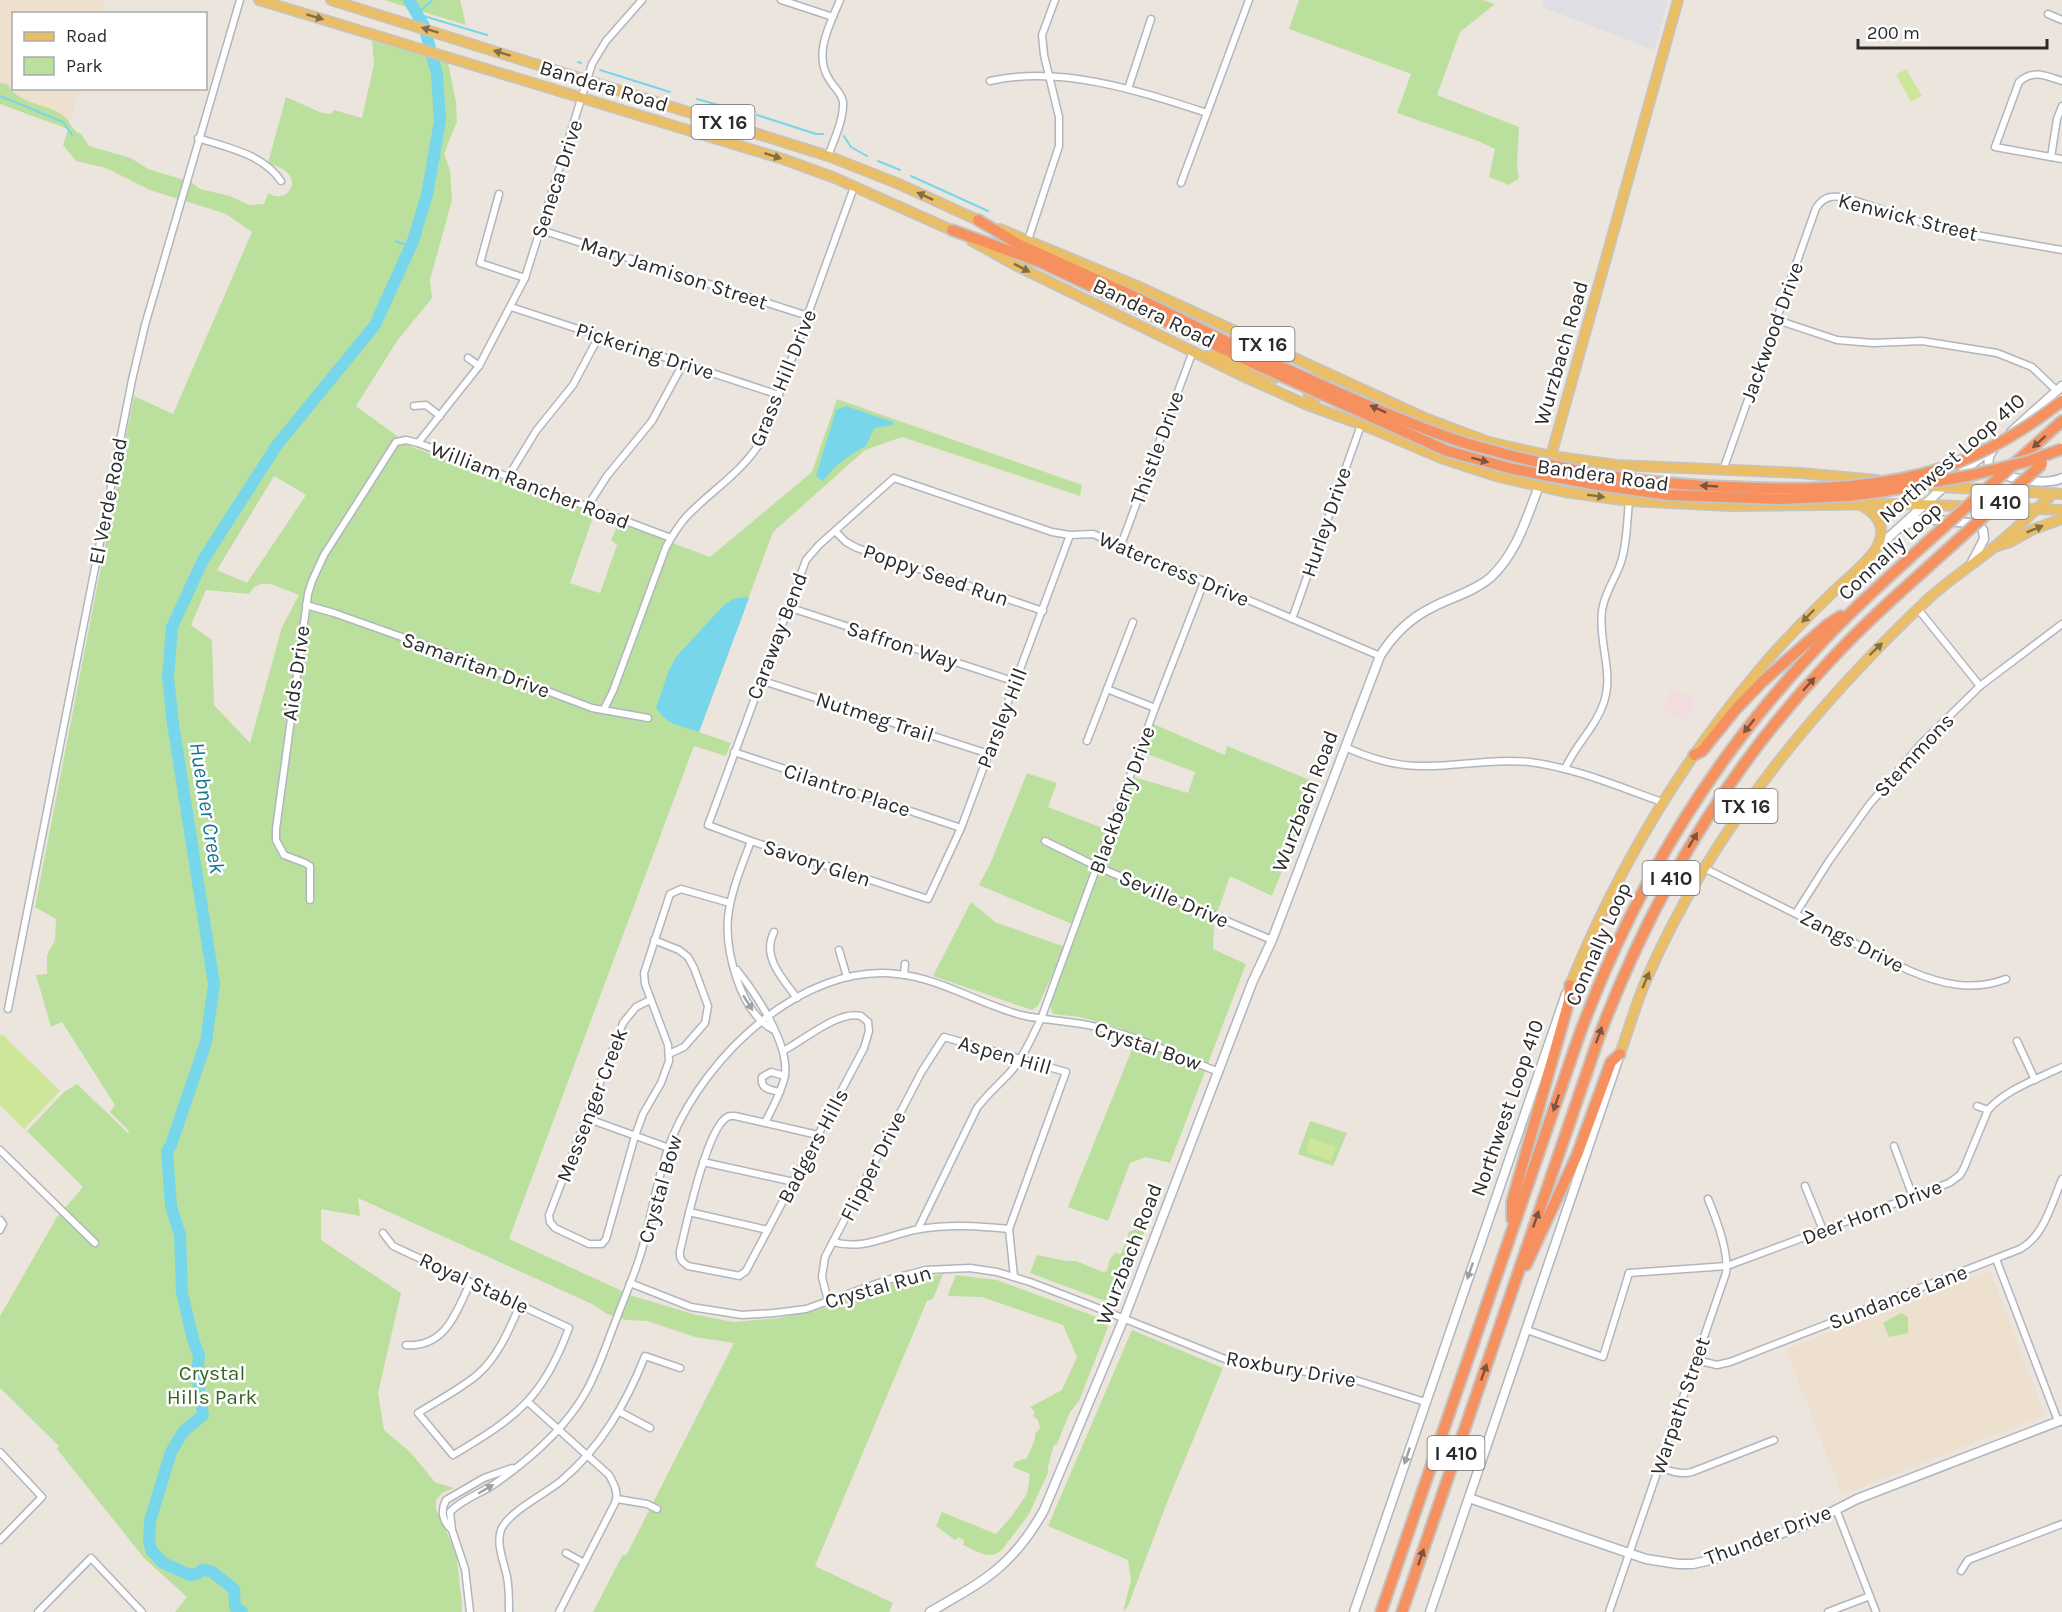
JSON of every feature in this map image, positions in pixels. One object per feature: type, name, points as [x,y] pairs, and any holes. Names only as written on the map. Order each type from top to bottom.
[{"type":"highway","points":[[978,220],[1018,244],[1131,295],[1254,359],[1458,441],[1544,464],[1612,478],[1666,484],[1803,489],[1864,485],[1898,479],[1942,468],[1983,451],[2027,427],[2060,393]]},
{"type":"highway","points":[[952,230],[1040,262],[1254,359],[1447,451],[1513,469],[1598,485],[1669,495],[1781,499],[1847,496],[1906,488],[2029,461],[2062,447]]},
{"type":"highway","name":"Connally Loop","points":[[1381,1612],[1512,1228],[1596,991],[1624,928],[1656,867],[1691,808],[1743,733],[1803,662],[1859,605],[2062,421]]},
{"type":"highway","name":"Connally Loop","points":[[1402,1612],[1608,1012],[1644,928],[1688,848],[1732,781],[1795,699],[1865,624],[2062,447]]},
{"type":"highway","points":[[1694,755],[1702,751],[1735,710],[1769,675],[1827,625],[1859,605]]},
{"type":"highway","points":[[1512,1228],[1512,1202],[1569,1001],[1570,986]]},
{"type":"highway","name":"TX 16","points":[[1510,1294],[1538,1243],[1577,1155],[1611,1062],[1620,1054]]},
{"type":"main road","name":"Bandera Road","points":[[259,0],[783,159],[952,230],[1015,265],[1245,377],[1441,458],[1499,477],[1565,492],[1629,501],[1731,506],[1858,504],[2062,510]]},
{"type":"main road","name":"Bandera Road","points":[[331,0],[828,156],[1137,286],[1425,418],[1489,442],[1551,456],[1617,465],[1800,473],[1941,488],[2058,494]]},
{"type":"main road","name":"Wurzbach Road","points":[[930,1612],[989,1576],[1014,1554],[1044,1510],[1066,1462],[1124,1318],[1380,656],[1404,626],[1419,614],[1479,586],[1500,567],[1511,554],[1519,539],[1551,456],[1678,0]]},
{"type":"main road","points":[[1202,356],[1221,357],[1261,375],[1275,378],[1283,364],[1281,360],[1249,338]]},
{"type":"main road","points":[[1329,413],[1309,400],[1308,387],[1314,377],[1323,376],[1359,388]]},
{"type":"main road","name":"Northwest Loop 410","points":[[1354,1612],[1570,986],[1610,894],[1662,802],[1727,709],[1769,658],[1811,613],[1941,488],[2060,393]]},
{"type":"main road","points":[[2000,441],[1988,456],[1993,473],[2051,482],[2062,478]]},
{"type":"main road","points":[[1896,482],[1946,472],[1986,453]]},
{"type":"main road","points":[[2058,494],[2062,487]]},
{"type":"main road","name":"TX 16","points":[[1620,1054],[1647,978],[1685,901],[1704,868],[1753,795],[1823,707],[1876,649],[1918,609],[1971,564],[1994,548],[2035,510],[2058,494]]},
{"type":"main road","points":[[1858,504],[1872,512],[1880,522],[1882,533],[1877,548]]},
{"type":"main road","points":[[1895,531],[1911,521],[1921,519],[1976,524],[1983,530],[1984,538],[1971,564]]},
{"type":"main road","points":[[1994,548],[2062,519]]},
{"type":"main road","points":[[1430,1612],[1620,1054]]},
{"type":"main road","name":"Thunder Drive","points":[[1469,1498],[1662,1562],[1678,1564],[1704,1562],[1814,1521],[1836,1509],[1963,1456],[2060,1421]]},
{"type":"street","name":"El Verde Road","points":[[8,1009],[132,380],[145,325],[198,138],[240,0]]},
{"type":"street","name":"Seneca Drive","points":[[418,443],[479,366],[511,307],[525,278],[541,230],[592,64],[606,41],[642,0]]},
{"type":"street","points":[[781,0],[833,17]]},
{"type":"street","points":[[828,156],[843,111],[842,96],[828,79],[822,62],[823,44],[840,0]]},
{"type":"street","points":[[1028,240],[1059,146],[1059,117],[1044,55],[1042,35],[1055,0]]},
{"type":"street","points":[[1181,183],[1249,0]]},
{"type":"street","points":[[2048,14],[2062,20]]},
{"type":"street","points":[[1128,89],[1151,19]]},
{"type":"street","points":[[2062,81],[2039,74],[2028,75],[2019,82],[1995,147],[2062,159]]},
{"type":"street","points":[[990,81],[1023,75],[1049,76],[1128,89],[1207,113]]},
{"type":"street","points":[[2051,157],[2057,119],[2062,106]]},
{"type":"street","points":[[198,138],[243,153],[266,164],[273,169],[281,181]]},
{"type":"street","name":"Grass Hill Drive","points":[[604,709],[613,692],[671,538],[687,517],[750,458],[763,438],[854,187]]},
{"type":"street","points":[[499,194],[480,263],[525,278]]},
{"type":"street","name":"Kenwick Street","points":[[1826,198],[1835,196],[1846,198],[1941,229],[2062,250]]},
{"type":"street","name":"Jackwood Drive","points":[[1723,470],[1816,208],[1826,198]]},
{"type":"street","name":"Mary Jamison Street","points":[[541,230],[808,316]]},
{"type":"street","name":"Pickering Drive","points":[[511,307],[779,395]]},
{"type":"street","points":[[1777,320],[1837,340],[1873,344],[1922,341],[1996,354],[2032,367],[2060,393]]},
{"type":"street","points":[[508,477],[536,431],[573,385],[599,336]]},
{"type":"street","name":"Thistle Drive","points":[[1121,545],[1193,351]]},
{"type":"street","points":[[468,358],[479,366]]},
{"type":"street","points":[[587,507],[607,476],[652,421],[684,362]]},
{"type":"street","points":[[414,406],[426,405],[440,416]]},
{"type":"street","name":"Hurley Drive","points":[[1292,619],[1360,425]]},
{"type":"street","name":"William Rancher Road","points":[[392,449],[400,440],[418,443],[671,538]]},
{"type":"street","name":"Aids Drive","points":[[310,900],[310,866],[284,855],[276,840],[306,605],[312,581],[324,555],[392,449]]},
{"type":"street","name":"Watercress Drive","points":[[894,478],[1052,532],[1070,535],[1092,534],[1380,656]]},
{"type":"street","name":"Caraway Bend","points":[[708,825],[806,560],[894,478]]},
{"type":"street","points":[[1565,769],[1571,755],[1598,716],[1607,693],[1608,668],[1600,631],[1602,610],[1606,592],[1621,563],[1629,501]]},
{"type":"street","name":"Poppy Seed Run","points":[[835,531],[846,542],[857,548],[1043,611]]},
{"type":"street","name":"Parsley Hill","points":[[928,899],[961,828],[1070,535]]},
{"type":"street","name":"Blackberry Drive","points":[[918,1229],[977,1108],[1021,1059],[1041,1019],[1155,708],[1204,582]]},
{"type":"street","name":"Samaritan Drive","points":[[306,605],[334,613],[592,708],[648,718]]},
{"type":"street","name":"Saffron Way","points":[[788,607],[1016,682]]},
{"type":"street","points":[[1918,609],[1980,686]]},
{"type":"street","points":[[1087,741],[1132,622]]},
{"type":"street","name":"Stemmons","points":[[1796,913],[1828,861],[1869,804],[1921,744],[1980,686],[2062,624]]},
{"type":"street","name":"Nutmeg Trail","points":[[760,680],[989,754]]},
{"type":"street","points":[[1107,689],[1155,708]]},
{"type":"street","points":[[1345,747],[1365,756],[1400,765],[1435,766],[1502,761],[1530,762],[1565,769],[1662,802]]},
{"type":"street","name":"Cilantro Place","points":[[734,752],[961,828]]},
{"type":"street","name":"Savory Glen","points":[[708,825],[928,899]]},
{"type":"street","points":[[751,841],[730,903],[728,929],[740,989],[761,1023],[772,1029]]},
{"type":"street","name":"Seville Drive","points":[[1045,841],[1098,867],[1272,940]]},
{"type":"street","name":"Zangs Drive","points":[[1704,868],[1934,981],[1969,986],[1995,983],[2006,979]]},
{"type":"street","points":[[635,1136],[643,1114],[665,1073],[669,1054],[645,984],[644,973],[670,894],[681,889],[730,903]]},
{"type":"street","points":[[774,932],[769,943],[771,959],[797,998]]},
{"type":"street","points":[[654,940],[685,953],[694,968],[708,1006],[705,1023],[684,1047],[669,1054]]},
{"type":"street","points":[[839,950],[847,977]]},
{"type":"street","points":[[904,975],[905,964]]},
{"type":"street","points":[[736,969],[769,1016],[772,1029],[783,1051],[785,1076],[765,1123]]},
{"type":"street","name":"Crystal Bow","points":[[452,1530],[450,1516],[452,1509],[496,1483],[538,1450],[558,1430],[584,1395],[596,1374],[641,1253],[669,1148],[693,1098],[729,1051],[769,1016],[797,998],[847,977],[873,973],[904,975],[1018,1014],[1103,1028],[1219,1072]]},
{"type":"street","name":"Messenger Creek","points":[[635,1136],[605,1241],[602,1244],[589,1244],[555,1228],[550,1222],[551,1210],[623,1023],[636,1007],[650,1000]]},
{"type":"street","points":[[783,1051],[824,1026],[849,1016],[861,1016],[868,1022],[876,1019]]},
{"type":"street","name":"Badgers Hills","points":[[689,1212],[679,1256],[683,1262],[687,1266],[735,1275],[743,1274],[864,1048],[869,1031],[868,1022]]},
{"type":"street","name":"Aspen Hill","points":[[944,1037],[1066,1072],[1009,1229]]},
{"type":"street","name":"Flipper Drive","points":[[828,1301],[822,1277],[825,1257],[922,1071],[944,1037]]},
{"type":"street","points":[[2017,1041],[2035,1080]]},
{"type":"street","name":"Deer Horn Drive","points":[[1527,1330],[1603,1357],[1626,1271],[1727,1266],[1949,1184],[1960,1175],[1988,1110],[2004,1095],[2062,1067]]},
{"type":"street","points":[[780,1092],[766,1089],[762,1084],[762,1077],[771,1072],[785,1076]]},
{"type":"street","points":[[1977,1106],[1988,1110]]},
{"type":"street","points":[[768,1230],[689,1212],[703,1162],[712,1141],[726,1118],[735,1116],[818,1135]]},
{"type":"street","points":[[586,1118],[669,1148]]},
{"type":"street","points":[[1894,1146],[1913,1197]]},
{"type":"street","points":[[0,1150],[95,1243]]},
{"type":"street","points":[[703,1162],[794,1182]]},
{"type":"street","name":"Sundance Lane","points":[[1696,1360],[1717,1365],[1730,1362],[1996,1259],[2029,1244],[2037,1236],[2062,1179]]},
{"type":"street","points":[[1805,1186],[1823,1230]]},
{"type":"street","points":[[1708,1199],[1718,1224],[1727,1266]]},
{"type":"street","points":[[833,1242],[860,1246],[918,1229],[939,1226],[1009,1229],[1014,1277]]},
{"type":"street","name":"Royal Stable","points":[[383,1233],[393,1246],[569,1328],[548,1374],[528,1402]]},
{"type":"street","points":[[1996,1259],[2060,1421]]},
{"type":"street","name":"Warpath Street","points":[[1609,1612],[1727,1266]]},
{"type":"street","name":"Crystal Run","points":[[630,1283],[691,1307],[742,1315],[774,1314],[806,1308],[897,1277],[926,1270],[970,1268],[1014,1277],[1124,1318]]},
{"type":"street","points":[[406,1345],[419,1346],[431,1342],[444,1332],[470,1283]]},
{"type":"street","points":[[520,1305],[491,1361],[476,1376],[418,1413],[453,1455],[496,1429],[528,1402],[609,1474],[614,1484],[617,1500],[559,1612]]},
{"type":"street","name":"Roxbury Drive","points":[[1124,1318],[1230,1361],[1349,1378],[1425,1402]]},
{"type":"street","points":[[509,1612],[508,1584],[499,1540],[500,1532],[511,1517],[561,1481],[598,1444],[620,1412],[645,1356],[680,1368]]},
{"type":"street","points":[[620,1412],[650,1428]]},
{"type":"street","points":[[1659,1467],[1678,1473],[1692,1472],[1774,1440]]},
{"type":"street","points":[[0,1452],[42,1497],[0,1540]]},
{"type":"street","name":"Crystal Bow","points":[[452,1530],[448,1527],[442,1514],[443,1505],[448,1498],[484,1478],[517,1466]]},
{"type":"street","points":[[617,1500],[647,1504],[657,1509]]},
{"type":"street","points":[[1836,1509],[1876,1612]]},
{"type":"street","points":[[1961,1571],[1968,1560],[2062,1524]]},
{"type":"street","points":[[452,1530],[465,1569],[470,1612]]},
{"type":"street","points":[[566,1554],[584,1563]]},
{"type":"street","points":[[38,1612],[91,1558],[142,1612]]},
{"type":"street","points":[[1828,1612],[1870,1596]]},
{"type":"shaded area","points":[[0,0],[106,0],[102,12],[12,12],[12,90],[80,90],[68,129],[0,104]]},
{"type":"shaded area","points":[[1544,0],[1668,0],[1654,50],[1542,7]]},
{"type":"shaded area","points":[[1671,689],[1696,699],[1687,720],[1663,709]]},
{"type":"shaded area","points":[[1990,1271],[2045,1415],[1842,1495],[1786,1349]]},
{"type":"green space","points":[[384,0],[460,0],[466,25]]},
{"type":"green space","points":[[1299,0],[1483,0],[1495,4],[1460,32],[1437,95],[1519,127],[1517,166],[1519,178],[1509,185],[1489,177],[1495,149],[1397,113],[1411,74],[1289,29]]},
{"type":"green space","name":"Crystal Hills Park","points":[[372,41],[448,63],[456,102],[457,121],[444,154],[450,170],[452,200],[430,280],[432,298],[397,341],[356,406],[412,447],[594,514],[570,583],[600,593],[617,545],[611,540],[619,523],[710,557],[812,472],[837,399],[1082,485],[1080,496],[902,437],[865,450],[773,532],[699,732],[731,743],[726,756],[694,746],[509,1239],[633,1296],[693,1314],[733,1322],[779,1318],[818,1310],[896,1282],[943,1274],[933,1299],[927,1301],[815,1566],[893,1603],[889,1612],[593,1612],[622,1556],[627,1554],[734,1343],[695,1337],[647,1321],[626,1320],[607,1314],[592,1304],[358,1198],[360,1216],[321,1209],[321,1240],[401,1293],[378,1393],[384,1430],[411,1453],[435,1482],[454,1488],[442,1493],[436,1500],[436,1509],[456,1553],[462,1612],[175,1612],[187,1597],[144,1558],[57,1449],[59,1446],[0,1388],[0,1316],[57,1217],[83,1187],[27,1131],[64,1092],[77,1084],[129,1134],[128,1130],[110,1112],[115,1105],[62,1022],[51,1027],[36,975],[47,974],[47,955],[55,940],[56,919],[35,907],[134,396],[173,414],[252,232],[226,214],[150,190],[106,168],[76,161],[63,145],[68,129],[0,104],[0,83],[7,84],[24,100],[61,114],[81,134],[89,146],[131,158],[148,169],[191,182],[200,189],[230,196],[249,205],[264,204],[268,193],[275,196],[285,194],[292,185],[288,173],[268,163],[286,97],[322,113],[331,114],[334,110],[362,118],[374,64]],"holes":[[[274,476],[306,495],[247,583],[217,570]],[[271,584],[299,595],[282,627],[250,743],[214,705],[212,640],[191,625],[206,590],[249,594],[254,587]]]},
{"type":"green space","points":[[1906,69],[1922,96],[1911,102],[1896,75]]},
{"type":"green space","points":[[1151,723],[1225,755],[1227,746],[1317,783],[1272,896],[1230,876],[1214,922],[1213,949],[1246,964],[1170,1163],[1146,1157],[1130,1163],[1108,1221],[1068,1207],[1133,1047],[1118,1041],[1123,1029],[1080,1017],[1053,1014],[1050,1006],[1079,927],[979,885],[991,862],[1027,773],[1057,783],[1048,807],[1113,832],[1134,777],[1188,793],[1195,772],[1142,752]]},
{"type":"green space","points":[[971,902],[995,922],[1065,947],[1038,1006],[1032,1010],[933,976]]},
{"type":"green space","points":[[2,1034],[60,1091],[24,1129],[0,1105],[0,1036]]},
{"type":"green space","points":[[1310,1121],[1347,1133],[1333,1166],[1298,1154]]},
{"type":"green space","points":[[1310,1138],[1336,1147],[1331,1161],[1306,1152]]},
{"type":"green space","points":[[1148,1222],[1119,1299],[1113,1304],[1030,1273],[1037,1255],[1076,1261],[1103,1272],[1107,1271],[1110,1259],[1115,1253],[1121,1254],[1129,1232],[1141,1227]]},
{"type":"green space","points":[[956,1275],[997,1280],[1105,1320],[1108,1327],[1079,1401],[1070,1412],[1057,1444],[1054,1445],[1048,1473],[1029,1514],[1002,1550],[992,1555],[983,1554],[963,1545],[964,1540],[958,1537],[955,1540],[936,1526],[942,1512],[996,1534],[1011,1517],[1027,1494],[1030,1474],[1013,1467],[1015,1462],[1027,1458],[1035,1434],[1040,1428],[1038,1420],[1033,1416],[1035,1412],[1030,1407],[1062,1390],[1077,1357],[1063,1325],[982,1297],[949,1296]]},
{"type":"green space","points":[[1901,1313],[1908,1317],[1908,1333],[1889,1337],[1883,1323]]},
{"type":"green space","points":[[1132,1330],[1223,1368],[1166,1505],[1128,1606],[1123,1612],[1131,1580],[1128,1560],[1048,1526]]},
{"type":"water","points":[[846,406],[893,422],[893,425],[874,428],[866,446],[843,461],[823,481],[816,476],[836,410]]},
{"type":"water","points":[[749,598],[699,732],[670,722],[656,708],[676,657],[724,605],[733,599]]},
{"type":"waterway","name":"Huebner Creek","points":[[242,1612],[235,1607],[234,1589],[211,1571],[202,1570],[190,1575],[163,1563],[151,1550],[149,1539],[150,1521],[171,1452],[183,1432],[203,1415],[197,1372],[199,1356],[182,1293],[180,1235],[171,1206],[167,1151],[206,1042],[214,984],[173,724],[168,677],[172,627],[203,560],[277,445],[375,325],[413,241],[427,195],[440,121],[437,74],[424,26],[409,0]]},
{"type":"waterway","points":[[432,0],[417,14],[487,35]]},
{"type":"waterway","points":[[600,70],[670,92]]},
{"type":"waterway","points":[[0,96],[63,122],[72,135]]},
{"type":"waterway","points":[[697,99],[743,112]]},
{"type":"waterway","points":[[757,115],[816,134],[823,134]]},
{"type":"waterway","points":[[844,136],[851,147],[867,156]]},
{"type":"waterway","points":[[878,161],[900,170]]},
{"type":"waterway","points":[[911,176],[988,211]]},
{"type":"waterway","points":[[396,241],[411,247]]}]
